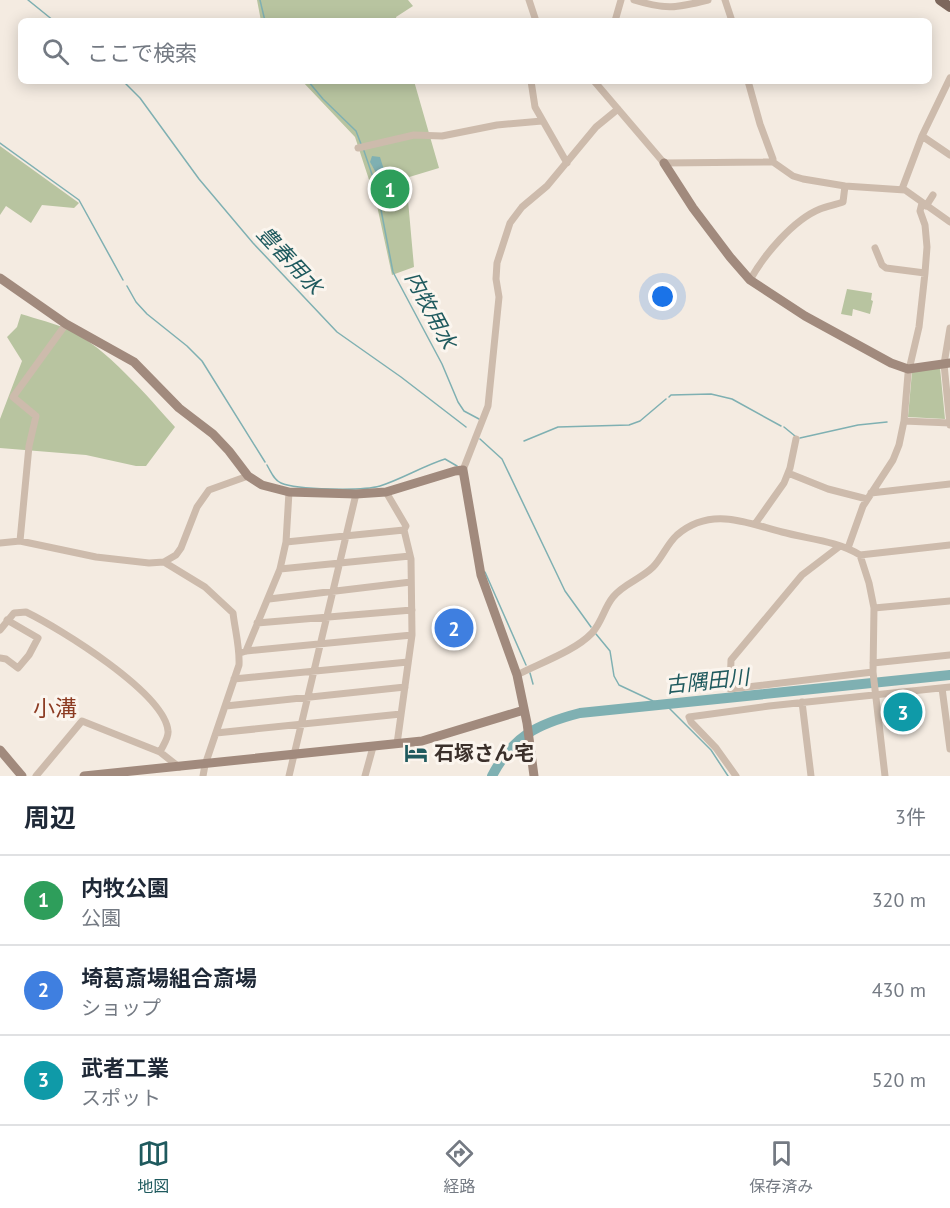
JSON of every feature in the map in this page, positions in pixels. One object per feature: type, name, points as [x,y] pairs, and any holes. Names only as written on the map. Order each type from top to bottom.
[{"type":"main road","points":[[939,0],[950,7]]},
{"type":"street","points":[[529,0],[535,18]]},
{"type":"street","points":[[616,18],[621,0]]},
{"type":"street","points":[[634,0],[650,6],[672,9],[708,0]]},
{"type":"street","points":[[725,0],[731,18]]},
{"type":"street","points":[[902,189],[922,136],[949,82]]},
{"type":"street","points":[[531,84],[535,107],[567,163]]},
{"type":"street","points":[[599,84],[664,164],[693,208],[750,280],[805,316],[891,363],[909,369],[947,364]]},
{"type":"street","points":[[749,84],[773,162]]},
{"type":"street","points":[[534,776],[527,723],[517,675],[481,575],[463,470],[485,417],[491,395],[499,297],[496,279],[497,263],[510,223],[522,207],[547,186],[596,127],[618,109]]},
{"type":"street","points":[[360,147],[414,135],[442,136],[497,125],[542,121]]},
{"type":"street","points":[[922,136],[950,155]]},
{"type":"street","points":[[664,164],[773,162],[793,176],[845,186],[902,189],[950,222]]},
{"type":"street","points":[[750,280],[763,258],[797,224],[819,209],[843,202],[845,186]]},
{"type":"street","points":[[848,548],[869,496],[893,460],[899,445],[904,421],[909,369],[919,327],[925,273],[927,248],[925,225],[920,211],[933,195]]},
{"type":"street","points":[[875,248],[882,265],[886,268],[925,273]]},
{"type":"street","points":[[0,278],[66,324],[134,362],[179,408],[213,434],[248,476],[262,485],[289,492],[356,494],[386,492],[463,470]]},
{"type":"street","points":[[20,541],[29,446],[36,416],[15,399],[14,394],[66,324]]},
{"type":"street","points":[[904,421],[950,424],[947,364],[950,328]]},
{"type":"street","points":[[755,524],[784,483],[796,439]]},
{"type":"street","points":[[788,473],[828,489],[869,496],[950,484]]},
{"type":"street","points":[[0,543],[20,541],[96,557],[149,563],[164,562],[176,555],[181,548],[197,507],[209,490],[248,476]]},
{"type":"street","points":[[203,776],[243,652],[280,569],[286,542],[289,492]]},
{"type":"street","points":[[386,492],[406,526],[404,530],[410,556],[412,635],[398,744]]},
{"type":"street","points":[[290,776],[356,494]]},
{"type":"street","points":[[517,675],[585,639],[600,623],[611,598],[653,567],[672,540],[687,528],[712,519],[725,518],[755,524],[848,548],[860,555],[950,545]]},
{"type":"street","points":[[286,542],[404,530]]},
{"type":"street","points":[[840,546],[802,575],[731,660],[730,689],[873,672]]},
{"type":"street","points":[[860,555],[874,608],[873,672],[885,776]]},
{"type":"street","points":[[280,569],[410,556]]},
{"type":"street","points":[[164,562],[205,587],[233,613],[236,644],[243,652]]},
{"type":"street","points":[[268,598],[411,582]]},
{"type":"street","points":[[874,608],[950,601]]},
{"type":"street","points":[[257,623],[412,610]]},
{"type":"street","points":[[0,630],[14,613],[26,612],[112,665],[145,694],[168,728],[168,735],[160,752]]},
{"type":"street","points":[[0,658],[6,659],[18,668],[29,655],[38,638],[7,620]]},
{"type":"street","points":[[243,652],[412,635]]},
{"type":"street","points":[[873,663],[950,655]]},
{"type":"street","points":[[234,679],[408,662]]},
{"type":"street","points":[[226,706],[405,687]]},
{"type":"street","points":[[736,776],[716,748],[689,717],[875,692],[946,688],[950,749]]},
{"type":"street","points":[[802,702],[811,776]]},
{"type":"street","points":[[84,776],[422,741],[524,710]]},
{"type":"street","points":[[216,733],[401,714]]},
{"type":"street","points":[[36,776],[82,722],[160,752],[179,767]]},
{"type":"street","points":[[365,776],[373,747]]},
{"type":"street","points":[[0,750],[22,776]]},
{"type":"green space","points":[[257,0],[408,0],[413,6],[396,18],[260,18]]},
{"type":"green space","points":[[305,84],[415,84],[439,168],[406,178],[414,267],[392,275],[376,201],[355,137]]},
{"type":"green space","points":[[0,146],[79,203],[74,208],[42,205],[31,223],[6,206],[0,215]]},
{"type":"green space","points":[[847,289],[872,293],[870,314],[853,309],[852,316],[841,314]]},
{"type":"green space","points":[[21,314],[69,330],[97,348],[126,374],[175,427],[146,466],[136,466],[86,455],[0,448],[0,419],[22,361],[7,337],[17,327]]},
{"type":"green space","points":[[940,368],[945,419],[908,417],[912,372]]},
{"type":"water","points":[[372,156],[380,157],[386,176],[382,181],[370,162]]},
{"type":"waterway","name":"豊春用水","points":[[28,0],[50,18]]},
{"type":"waterway","name":"内牧用水","points":[[260,0],[264,18]]},
{"type":"waterway","name":"豊春用水","points":[[126,84],[140,98],[199,179],[253,243],[337,332],[466,427]]},
{"type":"waterway","name":"内牧用水","points":[[310,84],[356,131],[361,144]]},
{"type":"waterway","name":"豊春用水","points":[[0,143],[79,200],[123,280]]},
{"type":"waterway","name":"内牧用水","points":[[363,148],[377,189],[393,272],[442,364],[458,402],[464,411],[479,419]]},
{"type":"waterway","name":"豊春用水","points":[[127,286],[136,302],[147,314],[202,361],[265,462]]},
{"type":"waterway","name":"内牧用水","points":[[669,397],[671,395],[711,394],[732,399],[781,426]]},
{"type":"waterway","name":"内牧用水","points":[[524,441],[558,427],[629,425],[640,421],[666,399]]},
{"type":"waterway","name":"内牧用水","points":[[800,438],[858,425],[887,422]]},
{"type":"waterway","name":"内牧用水","points":[[784,427],[795,436]]},
{"type":"waterway","name":"豊春用水","points":[[480,439],[502,459],[565,591],[591,627]]},
{"type":"waterway","name":"豊春用水","points":[[267,465],[281,483],[301,487],[345,489],[380,486],[445,459],[457,466]]},
{"type":"waterway","name":"豊春用水","points":[[485,572],[526,665]]},
{"type":"waterway","name":"豊春用水","points":[[596,634],[610,651],[614,676],[619,685],[666,705],[711,750],[728,776]]},
{"type":"waterway","name":"豊春用水","points":[[530,673],[533,684]]},
{"type":"waterway","name":"古隅田川","points":[[492,776],[500,762],[518,741],[539,727],[580,713],[950,675]]},
{"type":"place","name":"内牧公園","points":[[390,189]]},
{"type":"place","name":"埼葛斎場組合斎場","points":[[454,628]]},
{"type":"place","name":"武者工業","points":[[903,712]]},
{"type":"place","name":"石塚さん宅","points":[[416,753]]},
{"type":"district","name":"小溝","points":[[55,708]]}]
